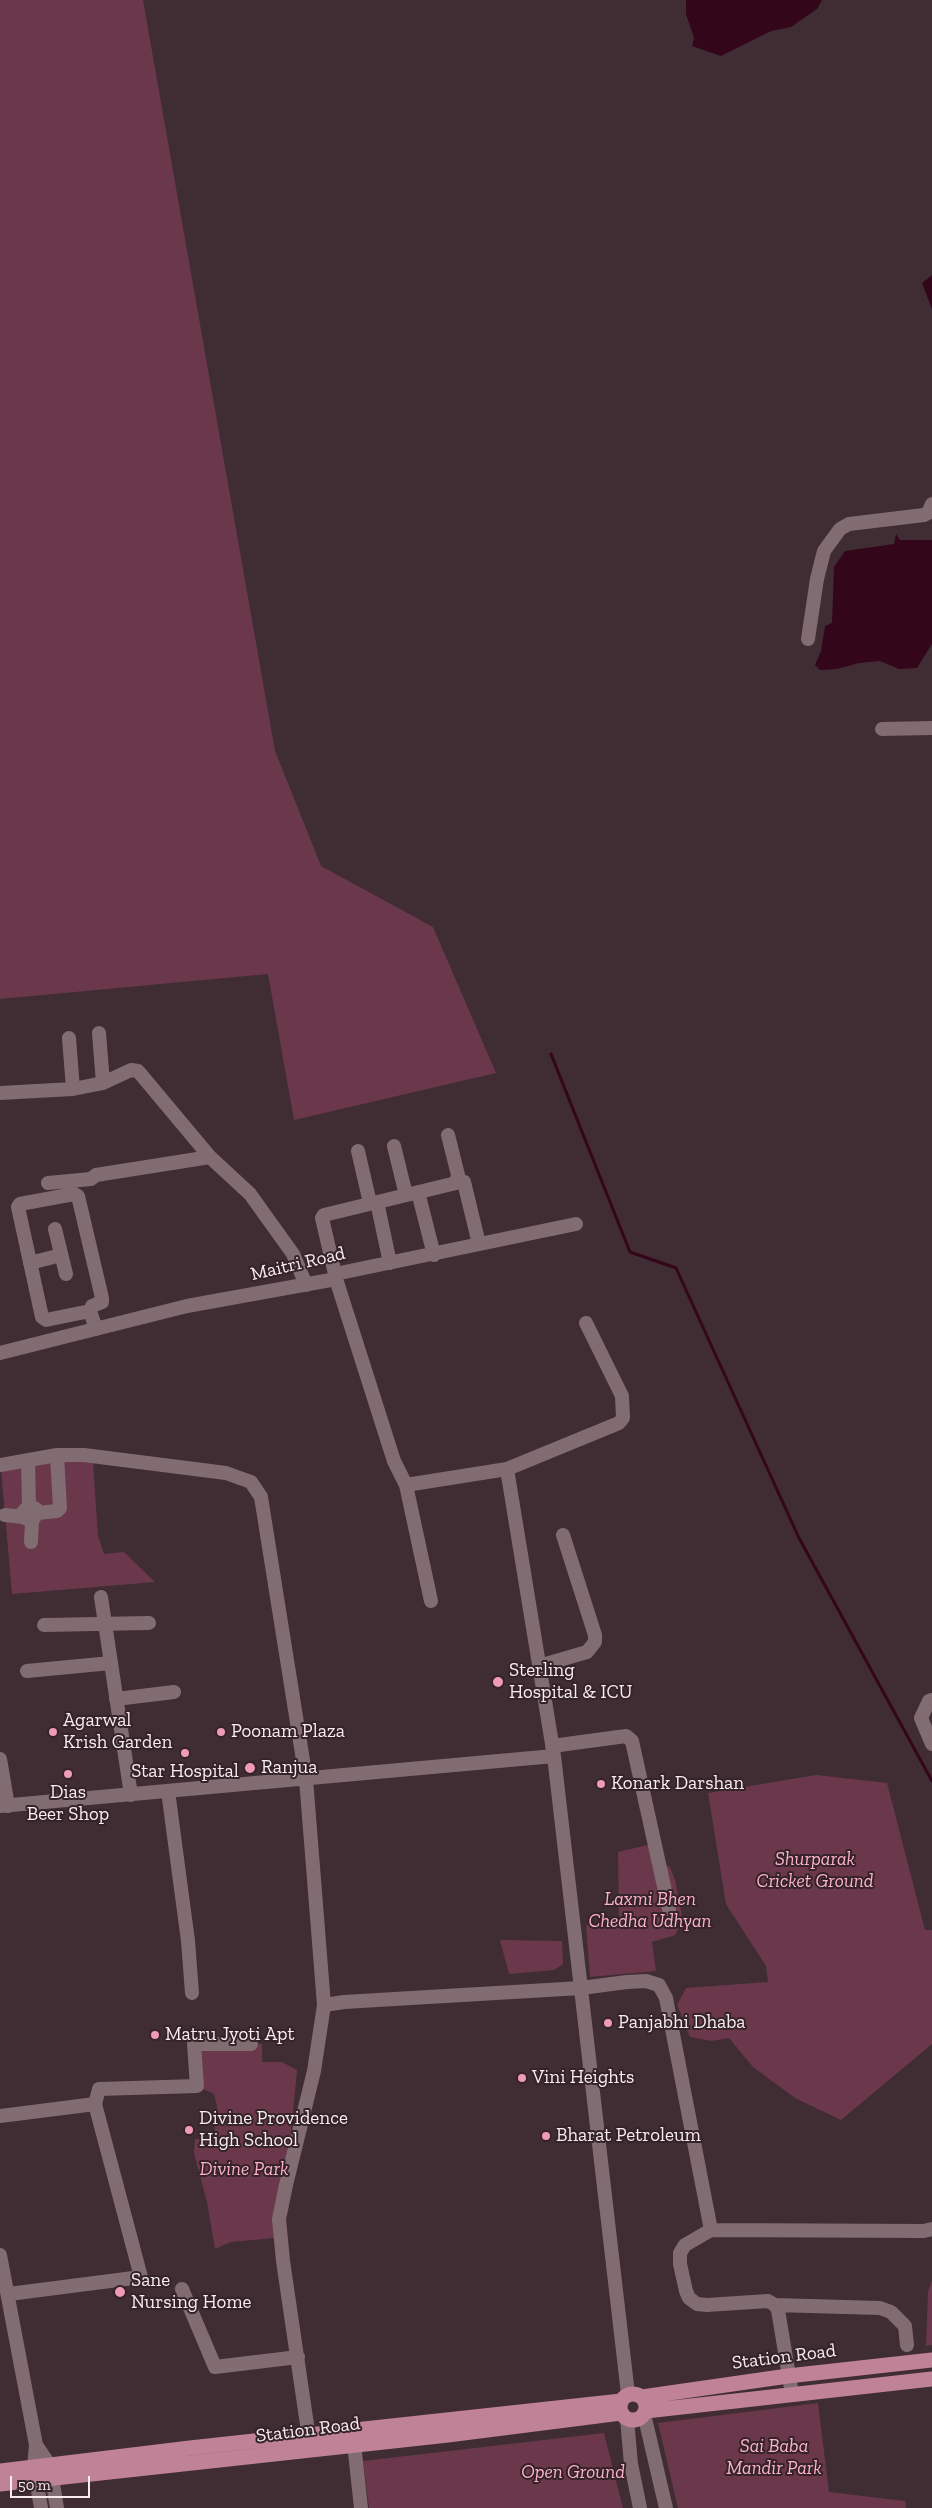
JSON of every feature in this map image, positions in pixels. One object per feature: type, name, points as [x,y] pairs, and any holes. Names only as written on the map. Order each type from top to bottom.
[{"type":"main road","name":"Station Road","points":[[633,2407],[788,2376],[927,2360]]},
{"type":"main road","points":[[927,2360],[928,2379]]},
{"type":"main road","name":"Station Road","points":[[0,2484],[35,2474],[527,2418],[792,2394],[928,2379]]},
{"type":"main road","name":"Station Road","points":[[0,2471],[35,2474]]},
{"type":"street","points":[[808,639],[817,579],[824,551],[840,529],[849,524],[924,516],[928,513],[932,504]]},
{"type":"street","points":[[882,729],[932,728]]},
{"type":"street","points":[[99,1033],[103,1083]]},
{"type":"street","points":[[70,1038],[73,1089]]},
{"type":"street","points":[[0,1093],[73,1089],[103,1083],[131,1070],[138,1071],[210,1157],[250,1194],[293,1254],[306,1285]]},
{"type":"street","points":[[448,1134],[458,1180]]},
{"type":"street","points":[[394,1146],[434,1255]]},
{"type":"street","points":[[358,1151],[390,1263]]},
{"type":"street","points":[[48,1183],[91,1179],[96,1176],[210,1157]]},
{"type":"street","points":[[431,1601],[406,1485],[394,1462],[336,1276],[322,1218],[324,1215],[456,1183],[458,1180]]},
{"type":"street","points":[[458,1180],[464,1182],[479,1244]]},
{"type":"street","points":[[90,1311],[46,1320],[42,1317],[18,1207],[20,1204],[74,1194],[78,1196],[102,1298],[102,1302],[92,1306],[90,1311],[96,1329]]},
{"type":"street","name":"Maitri Road","points":[[0,1353],[187,1306],[306,1285],[390,1263],[576,1224]]},
{"type":"street","points":[[55,1229],[66,1274]]},
{"type":"street","points":[[30,1263],[61,1255]]},
{"type":"street","points":[[406,1485],[507,1469],[619,1423],[623,1418],[622,1396],[586,1323]]},
{"type":"street","points":[[5,1515],[57,1511],[60,1508],[58,1455]]},
{"type":"street","points":[[0,1465],[58,1455],[84,1455],[226,1473],[251,1482],[261,1497],[306,1779],[324,2005],[314,2071],[286,2185],[280,2219],[283,2261],[310,2443]]},
{"type":"street","points":[[28,1460],[32,1542]]},
{"type":"street","points":[[507,1469],[553,1751],[633,2407],[632,2464],[640,2508]]},
{"type":"street","points":[[539,1666],[587,1652],[595,1642],[595,1635],[563,1535]]},
{"type":"street","points":[[101,1597],[131,1795]]},
{"type":"street","points":[[44,1625],[149,1623]]},
{"type":"street","points":[[27,1671],[111,1663]]},
{"type":"street","points":[[116,1699],[174,1692]]},
{"type":"street","points":[[932,1700],[929,1701],[921,1718],[932,1744]]},
{"type":"street","points":[[0,1759],[4,1806],[306,1779],[553,1751],[626,1736],[632,1742],[669,1909]]},
{"type":"street","points":[[168,1791],[188,1941],[192,1993]]},
{"type":"street","points":[[324,2005],[581,1988],[646,1981],[660,1985],[666,1998],[711,2230]]},
{"type":"street","points":[[9,2294],[141,2277],[95,2104],[99,2089],[196,2086],[194,2044],[251,2044]]},
{"type":"street","points":[[0,2116],[95,2104]]},
{"type":"street","points":[[907,2345],[904,2326],[900,2318],[880,2308],[775,2305],[768,2301],[697,2304],[689,2298],[680,2264],[680,2253],[685,2245],[711,2230],[924,2231],[932,2229]]},
{"type":"street","points":[[0,2255],[9,2294],[36,2445],[35,2474],[41,2508]]},
{"type":"street","points":[[182,2289],[215,2368],[298,2357]]},
{"type":"street","points":[[775,2305],[778,2310],[792,2394]]},
{"type":"street","points":[[633,2407],[666,2508]]},
{"type":"street","points":[[353,2438],[361,2508]]},
{"type":"street","points":[[36,2445],[52,2472],[57,2508]]},
{"type":"green space","points":[[0,0],[143,0],[275,751],[321,866],[433,927],[496,1073],[294,1120],[268,974],[0,999]]},
{"type":"green space","points":[[56,1460],[93,1462],[98,1536],[104,1554],[124,1552],[155,1582],[12,1594],[1,1469]]},
{"type":"green space","name":"Shurparak Cricket Ground","points":[[816,1775],[887,1783],[925,1930],[932,1930],[932,2044],[841,2120],[795,2098],[753,2067],[729,2038],[711,2041],[690,2037],[677,2005],[686,1988],[768,1982],[766,1966],[726,1904],[708,1793]]},
{"type":"green space","name":"Laxmi Bhen Chedha Udhyan","points":[[660,1842],[664,1864],[670,1867],[675,1880],[683,1921],[675,1935],[652,1942],[656,1971],[590,1977],[586,1925],[619,1923],[618,1852]]},
{"type":"green space","points":[[500,1940],[562,1941],[563,1964],[554,1970],[509,1974]]},
{"type":"green space","name":"Divine Park","points":[[194,2044],[262,2044],[262,2062],[282,2062],[297,2070],[286,2185],[274,2238],[231,2242],[215,2249],[207,2202],[194,2153],[195,2139],[214,2138],[217,2106],[214,2094],[197,2086]]},
{"type":"green space","points":[[932,2280],[932,2345],[926,2346],[928,2292]]},
{"type":"green space","name":"Sai Baba Mandir Park","points":[[818,2403],[829,2492],[905,2501],[906,2508],[678,2508],[658,2423]]},
{"type":"green space","name":"Open Ground","points":[[604,2433],[623,2508],[369,2508],[363,2461]]},
{"type":"shaded area","points":[[686,0],[822,0],[817,9],[791,27],[771,31],[721,56],[692,46],[694,38],[686,14]]},
{"type":"shaded area","points":[[932,275],[932,309],[922,283]]},
{"type":"shaded area","points":[[896,534],[900,540],[932,540],[932,644],[917,668],[899,669],[880,661],[859,663],[837,669],[820,670],[815,665],[821,651],[825,626],[832,623],[834,567],[845,551],[894,544]]},
{"type":"waterway","points":[[551,1054],[630,1252],[676,1268],[799,1538],[932,1781]]},
{"type":"place","name":"Sterling Hospital & ICU","points":[[498,1682]]},
{"type":"place","name":"Agarwal Krish Garden","points":[[53,1732]]},
{"type":"place","name":"Poonam Plaza","points":[[221,1732]]},
{"type":"place","name":"Star Hospital","points":[[185,1753]]},
{"type":"place","name":"Ranjua","points":[[250,1768]]},
{"type":"place","name":"Dias Beer Shop","points":[[68,1774]]},
{"type":"place","name":"Konark Darshan","points":[[601,1784]]},
{"type":"place","name":"Panjabhi Dhaba","points":[[608,2023]]},
{"type":"place","name":"Matru Jyoti Apt","points":[[155,2035]]},
{"type":"place","name":"Vini Heights","points":[[522,2078]]},
{"type":"place","name":"Divine Providence High School","points":[[189,2130]]},
{"type":"place","name":"Bharat Petroleum","points":[[546,2136]]},
{"type":"place","name":"Sane Nursing Home","points":[[120,2292]]}]
